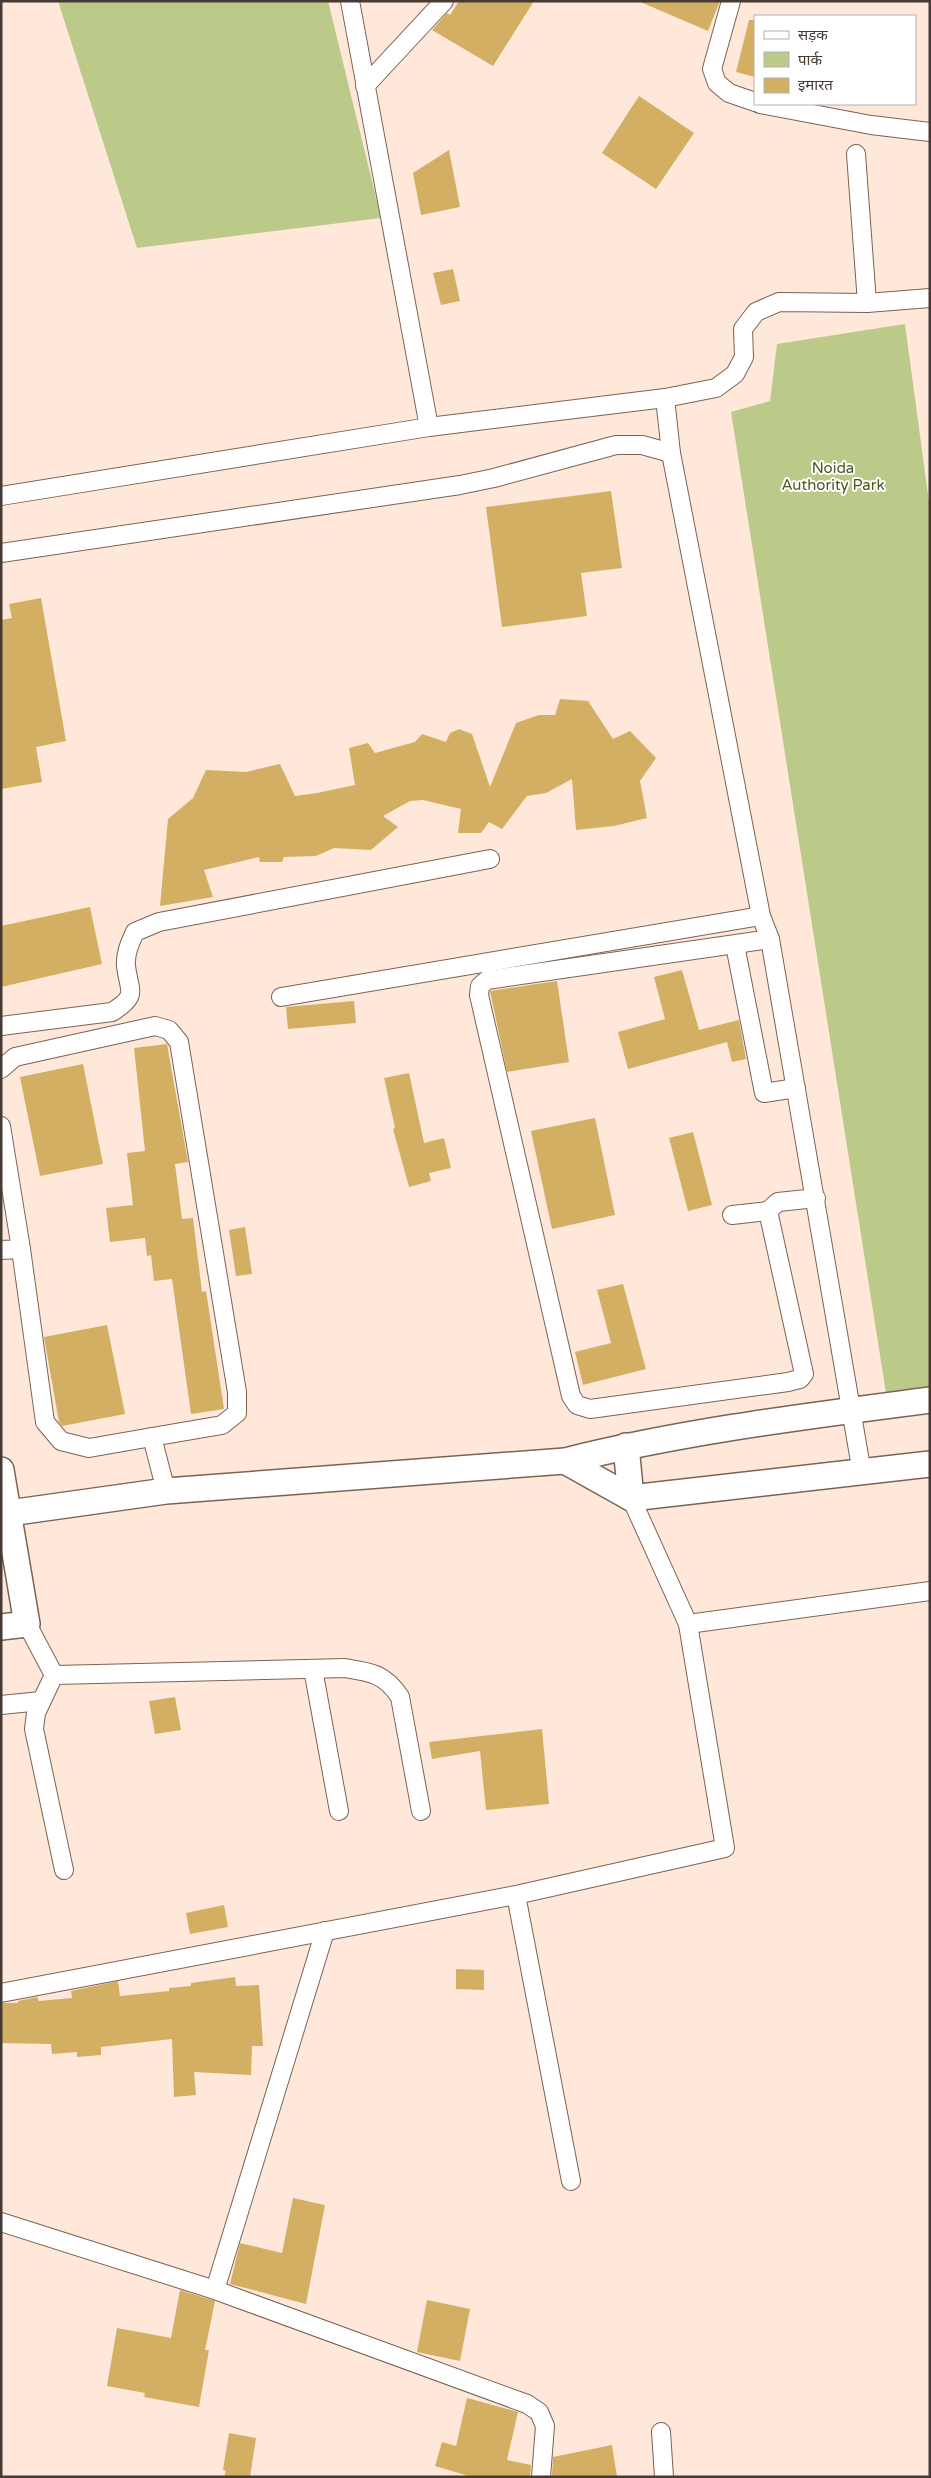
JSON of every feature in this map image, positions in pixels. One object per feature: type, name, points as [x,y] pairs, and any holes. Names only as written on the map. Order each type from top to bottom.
[{"type":"street","points":[[350,1],[429,427]]},
{"type":"street","points":[[365,86],[444,1]]},
{"type":"street","points":[[731,1],[712,69],[717,83],[729,94],[754,102]]},
{"type":"street","points":[[765,105],[871,125],[930,132]]},
{"type":"street","points":[[856,154],[868,303]]},
{"type":"street","points":[[1,496],[429,427],[665,398],[716,388],[735,374],[744,357],[743,329],[756,312],[779,302],[868,303],[930,298]]},
{"type":"street","points":[[665,398],[672,453],[760,916],[770,939],[853,1409],[862,1473]]},
{"type":"street","points":[[1,553],[460,485],[494,478],[616,445],[642,445],[672,453]]},
{"type":"street","points":[[1,1026],[112,1012],[126,1004],[132,989],[126,966],[128,947],[135,932],[159,922],[490,859]]},
{"type":"street","points":[[281,998],[760,916]]},
{"type":"street","points":[[768,1211],[804,1374],[800,1379],[590,1409],[577,1405],[571,1396],[480,995],[480,986],[487,980],[770,939]]},
{"type":"street","points":[[735,944],[764,1093],[796,1088]]},
{"type":"street","points":[[1,1069],[15,1057],[156,1026],[169,1030],[180,1042],[237,1392],[237,1413],[222,1425],[89,1448],[61,1441],[45,1422],[21,1249],[1,1126]]},
{"type":"street","points":[[732,1215],[768,1211],[778,1202],[816,1198]]},
{"type":"street","points":[[1,1250],[21,1249]]},
{"type":"street","points":[[5,1514],[166,1491],[565,1461],[626,1446],[853,1409],[930,1400]]},
{"type":"street","points":[[152,1436],[166,1491]]},
{"type":"street","points":[[1,1993],[516,1895],[725,1848],[688,1624],[631,1498],[626,1446]]},
{"type":"street","points":[[565,1461],[631,1498],[930,1464]]},
{"type":"street","points":[[1,1470],[10,1571],[27,1624],[54,1675]]},
{"type":"street","points":[[688,1624],[930,1591]]},
{"type":"street","points":[[1,1627],[27,1624]]},
{"type":"street","points":[[313,1668],[339,1811]]},
{"type":"street","points":[[54,1675],[345,1668],[381,1676],[392,1684],[400,1697],[421,1811]]},
{"type":"street","points":[[54,1675],[36,1713],[34,1729],[64,1870]]},
{"type":"street","points":[[1,1705],[41,1701]]},
{"type":"street","points":[[516,1895],[570,2181]]},
{"type":"street","points":[[215,2290],[325,1931]]},
{"type":"street","points":[[1,2222],[215,2290],[527,2404],[539,2412],[545,2426],[541,2477]]},
{"type":"street","points":[[661,2432],[664,2477]]},
{"type":"green space","points":[[58,1],[328,1],[381,218],[137,248]]},
{"type":"green space","name":"Noida Authority Park","points":[[905,324],[930,510],[930,1386],[886,1393],[731,412],[770,401],[777,344]]},
{"type":"building","points":[[459,1],[534,1],[493,66],[432,30],[447,13],[450,15]]},
{"type":"building","points":[[638,1],[720,1],[708,31]]},
{"type":"building","points":[[749,20],[754,20],[754,77],[736,72]]},
{"type":"building","points":[[639,96],[694,133],[656,189],[602,153]]},
{"type":"building","points":[[449,150],[460,207],[421,215],[413,173]]},
{"type":"building","points":[[453,269],[460,301],[441,305],[433,273]]},
{"type":"building","points":[[611,491],[622,568],[581,573],[587,616],[502,627],[486,507]]},
{"type":"building","points":[[41,598],[66,741],[36,747],[42,782],[1,789],[1,620],[12,618],[9,604]]},
{"type":"building","points":[[560,699],[588,701],[613,739],[630,731],[656,758],[640,781],[647,818],[614,826],[576,830],[572,779],[546,793],[527,796],[502,829],[489,822],[481,833],[458,833],[461,809],[423,800],[410,801],[383,816],[398,827],[371,850],[334,848],[316,856],[284,857],[282,862],[260,862],[259,857],[204,870],[213,897],[160,906],[168,819],[193,798],[206,770],[246,772],[280,764],[295,796],[317,793],[355,785],[349,748],[368,743],[375,753],[415,742],[422,734],[446,742],[450,733],[459,729],[472,734],[490,787],[516,723],[539,715],[555,715]]},
{"type":"building","points":[[90,907],[102,964],[1,987],[1,926]]},
{"type":"building","points":[[682,970],[699,1030],[739,1020],[746,1059],[732,1062],[727,1042],[628,1069],[618,1032],[665,1019],[654,977]]},
{"type":"building","points":[[557,981],[569,1062],[507,1072],[490,991]]},
{"type":"building","points":[[354,1001],[356,1023],[288,1029],[286,1007]]},
{"type":"building","points":[[167,1044],[188,1162],[175,1164],[182,1219],[193,1218],[202,1292],[206,1291],[224,1409],[191,1414],[172,1279],[154,1281],[151,1255],[147,1256],[145,1238],[110,1242],[106,1208],[133,1205],[127,1153],[145,1151],[134,1048]]},
{"type":"building","points":[[83,1064],[103,1164],[40,1176],[20,1077]]},
{"type":"building","points":[[409,1073],[424,1143],[444,1138],[451,1168],[429,1173],[431,1181],[409,1187],[393,1129],[395,1128],[384,1078]]},
{"type":"building","points":[[595,1118],[615,1215],[552,1229],[531,1131]]},
{"type":"building","points":[[693,1132],[712,1205],[688,1211],[669,1138]]},
{"type":"building","points":[[245,1227],[252,1274],[236,1276],[229,1230]]},
{"type":"building","points":[[623,1284],[646,1369],[583,1385],[575,1352],[611,1343],[597,1290]]},
{"type":"building","points":[[107,1325],[125,1414],[62,1426],[59,1422],[44,1337]]},
{"type":"building","points":[[175,1697],[181,1730],[155,1734],[149,1701]]},
{"type":"building","points":[[542,1729],[549,1804],[486,1810],[480,1751],[432,1759],[429,1742]]},
{"type":"building","points":[[224,1905],[228,1927],[190,1934],[186,1913]]},
{"type":"building","points":[[456,1969],[484,1970],[484,1990],[456,1989]]},
{"type":"building","points":[[235,1977],[236,1986],[259,1985],[263,2046],[252,2046],[251,2075],[194,2072],[196,2095],[174,2097],[172,2039],[101,2047],[101,2055],[77,2057],[77,2052],[52,2054],[51,2044],[1,2043],[1,2003],[18,2003],[18,2001],[37,1997],[39,2001],[72,1998],[71,1991],[118,1981],[120,1996],[169,1991],[169,1988],[191,1986],[191,1983]]},
{"type":"building","points":[[293,2198],[325,2205],[306,2304],[230,2284],[240,2243],[282,2253]]},
{"type":"building","points":[[180,2290],[215,2301],[205,2350],[209,2350],[199,2407],[144,2397],[145,2393],[107,2386],[117,2328],[171,2338]]},
{"type":"building","points":[[427,2300],[470,2309],[460,2361],[417,2352]]},
{"type":"building","points":[[467,2398],[518,2412],[507,2460],[531,2465],[530,2477],[472,2477],[435,2466],[442,2442],[456,2446]]},
{"type":"building","points":[[229,2433],[256,2438],[250,2477],[224,2477],[226,2471],[223,2470]]},
{"type":"building","points":[[612,2445],[617,2477],[552,2477],[553,2457]]}]
